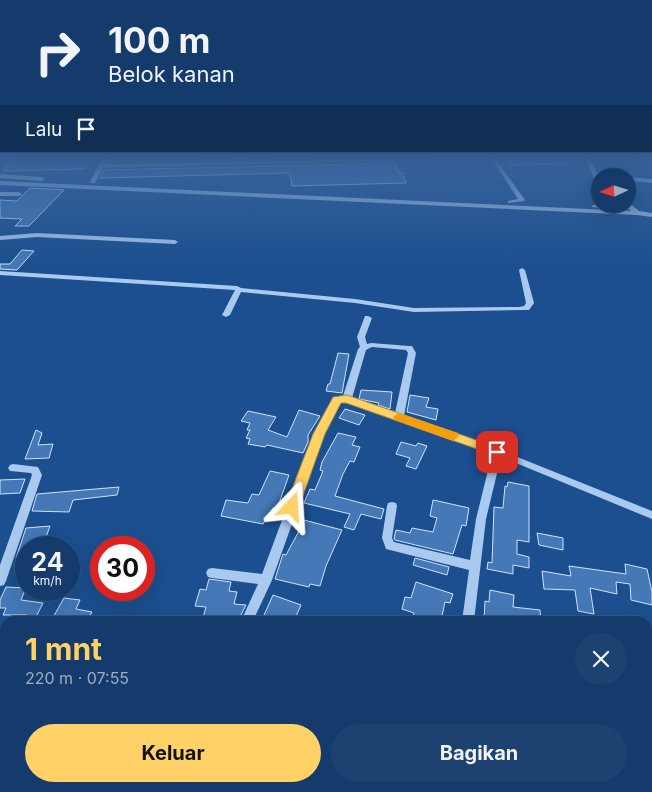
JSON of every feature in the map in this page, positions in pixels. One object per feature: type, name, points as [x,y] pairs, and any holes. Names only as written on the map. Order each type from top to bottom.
[{"type":"street","points":[[254,195],[652,215]]},
{"type":"street","points":[[369,195],[591,206]]},
{"type":"street","points":[[519,195],[522,200],[519,202]]},
{"type":"street","points":[[0,238],[37,235],[175,242]]},
{"type":"street","points":[[0,273],[355,300],[414,310],[526,308],[530,303],[522,270]]},
{"type":"street","points":[[226,315],[238,290]]},
{"type":"street","points":[[364,347],[361,337],[368,318]]},
{"type":"street","points":[[347,399],[361,351],[364,347]]},
{"type":"street","points":[[364,347],[406,347],[412,350],[399,417]]},
{"type":"street","points":[[249,616],[266,580],[319,434],[334,402],[347,399],[399,417],[497,452],[652,515]]},
{"type":"street","points":[[469,616],[481,520],[497,452]]},
{"type":"street","points":[[0,581],[37,475],[34,470],[13,468]]},
{"type":"street","points":[[392,506],[387,538],[390,546],[474,566]]},
{"type":"street","points":[[212,573],[266,580]]},
{"type":"building","points":[[23,195],[59,195],[29,226],[15,226],[22,219],[0,218],[0,200],[17,201]]},
{"type":"building","points":[[22,250],[34,251],[17,270],[0,269],[0,264],[10,264]]},
{"type":"building","points":[[338,353],[349,354],[342,393],[326,391],[328,384],[330,384]]},
{"type":"building","points":[[361,390],[392,392],[390,409],[378,405],[379,403],[359,399]]},
{"type":"building","points":[[410,395],[429,398],[426,407],[438,409],[436,420],[407,412]]},
{"type":"building","points":[[345,409],[365,415],[359,425],[339,418]]},
{"type":"building","points":[[299,410],[320,416],[308,435],[308,442],[303,453],[267,445],[265,447],[248,444],[250,439],[246,438],[250,430],[247,430],[250,423],[241,421],[248,411],[276,417],[268,430],[287,437]]},
{"type":"building","points":[[36,430],[42,433],[38,445],[53,444],[49,458],[25,459]]},
{"type":"building","points":[[338,433],[356,437],[352,445],[360,447],[354,462],[350,461],[343,474],[335,496],[384,509],[381,519],[361,514],[354,530],[344,527],[350,514],[304,503],[310,489],[315,490],[323,471],[320,470],[322,462]]},
{"type":"building","points":[[401,442],[416,446],[418,443],[427,446],[416,469],[406,466],[410,458],[396,454]]},
{"type":"building","points":[[270,471],[289,475],[277,509],[273,508],[263,524],[221,516],[226,500],[248,503],[252,494],[259,495]]},
{"type":"building","points":[[25,479],[20,493],[0,494],[0,480]]},
{"type":"building","points":[[508,482],[529,486],[529,542],[517,540],[517,554],[529,557],[529,568],[513,565],[513,574],[487,569],[488,562],[492,563],[494,507],[503,508],[505,486],[507,487]]},
{"type":"building","points":[[119,487],[117,495],[73,500],[69,512],[32,511],[37,494]]},
{"type":"building","points":[[433,500],[469,508],[466,526],[462,525],[453,554],[395,540],[394,538],[396,530],[410,533],[412,528],[433,532],[437,518],[430,516]]},
{"type":"building","points":[[300,519],[342,530],[326,566],[320,586],[310,584],[309,587],[275,579],[283,554],[286,555],[300,529],[296,527]]},
{"type":"building","points":[[50,526],[46,536],[23,536],[26,528]]},
{"type":"building","points":[[537,533],[563,538],[563,550],[539,545]]},
{"type":"building","points":[[415,558],[449,567],[447,575],[413,565]]},
{"type":"building","points":[[625,564],[647,569],[652,592],[652,605],[631,600],[630,584],[616,582],[617,594],[590,588],[594,614],[578,611],[575,590],[544,589],[542,571],[571,576],[569,566],[626,574]]},
{"type":"building","points":[[209,579],[231,582],[229,591],[237,592],[234,604],[246,605],[240,616],[203,616],[206,607],[195,606],[200,589],[206,590]]},
{"type":"building","points":[[416,582],[453,594],[450,603],[445,602],[442,616],[413,616],[414,613],[402,609],[405,597],[411,598]]},
{"type":"building","points":[[6,587],[15,587],[15,601],[43,603],[36,616],[3,615],[6,608],[0,608],[0,600]]},
{"type":"building","points":[[490,590],[514,595],[513,607],[540,610],[541,616],[484,616],[485,601],[489,602]]},
{"type":"building","points":[[273,595],[301,605],[296,616],[264,615]]},
{"type":"building","points":[[62,601],[80,601],[76,609],[92,612],[90,616],[54,616]]},
{"type":"slow traffic","points":[[399,417],[453,436]]},
{"type":"route","points":[[292,507],[319,434],[334,402],[337,400],[347,399],[497,452]]}]
